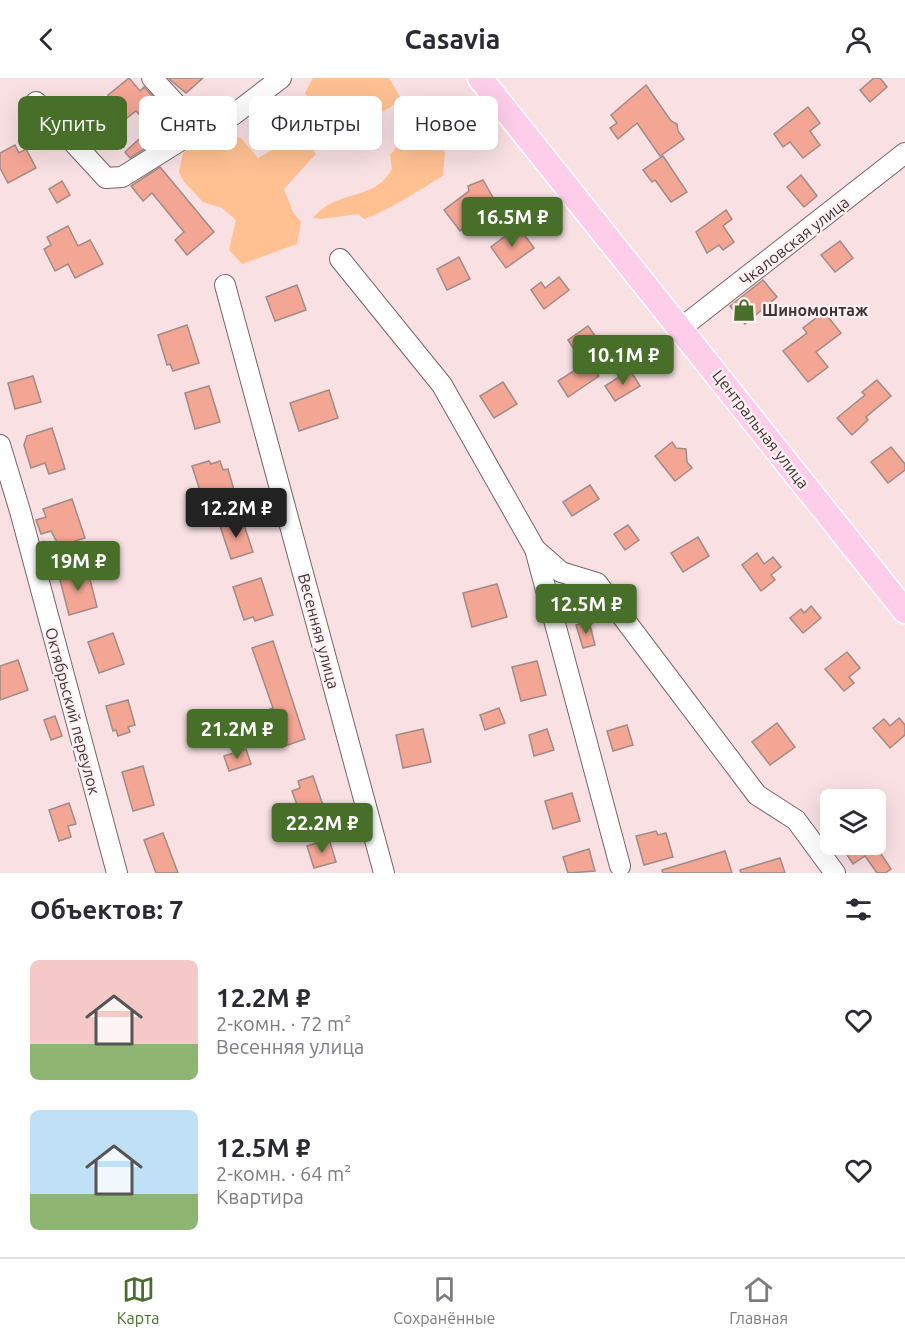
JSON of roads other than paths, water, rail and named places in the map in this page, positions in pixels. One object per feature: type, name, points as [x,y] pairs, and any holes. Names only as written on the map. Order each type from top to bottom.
[{"type":"main road","name":"Центральная улица","points":[[480,78],[905,611]]},
{"type":"street","points":[[152,78],[169,96]]},
{"type":"street","points":[[237,112],[281,78]]},
{"type":"street","points":[[81,150],[106,177],[122,177],[165,150]]},
{"type":"street","name":"Чкаловская улица","points":[[681,328],[905,153]]},
{"type":"street","points":[[340,259],[442,385],[535,549],[620,866]]},
{"type":"street","name":"Весенняя улица","points":[[225,285],[384,873]]},
{"type":"street","name":"Октябрьский переулок","points":[[0,445],[20,511],[117,873]]},
{"type":"street","points":[[535,549],[561,572],[597,583],[756,795],[796,820],[835,873]]},
{"type":"place","name":"Шиномонтаж","points":[[744,310]]}]
